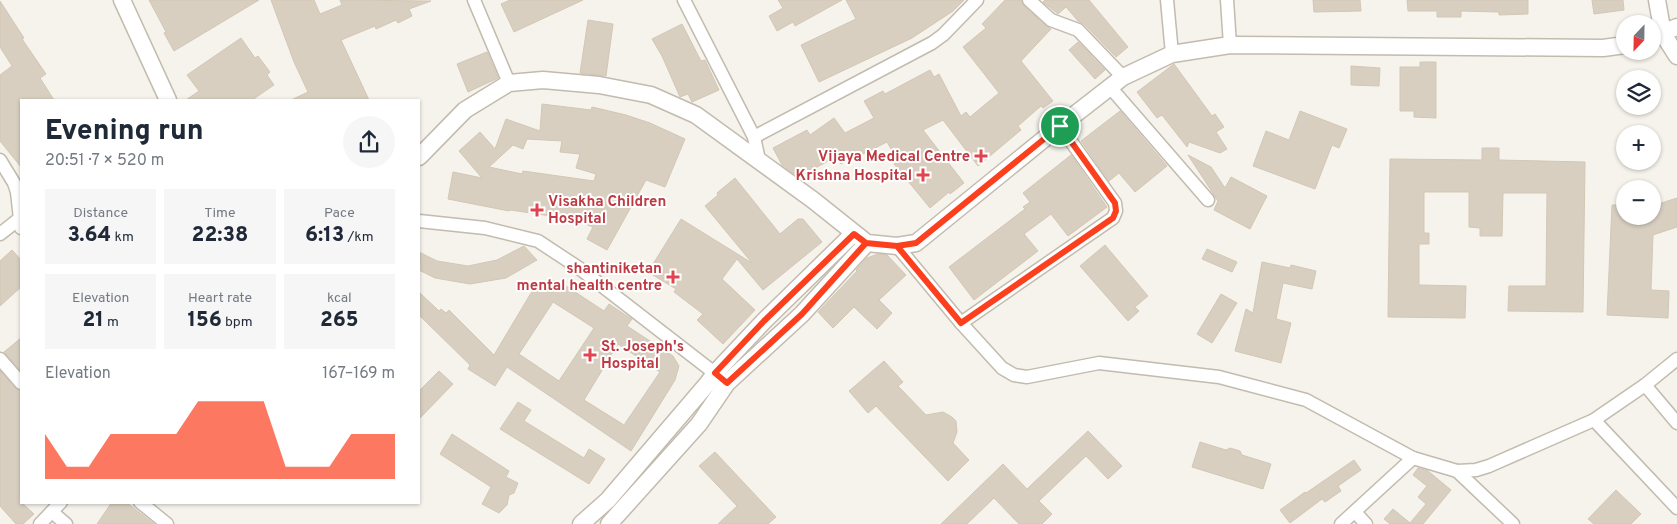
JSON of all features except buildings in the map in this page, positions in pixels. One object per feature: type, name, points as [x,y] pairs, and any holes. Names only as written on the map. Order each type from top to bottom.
[{"type":"street","points":[[122,0],[168,99]]},
{"type":"street","points":[[474,0],[509,83]]},
{"type":"street","points":[[684,0],[754,137],[759,160]]},
{"type":"street","points":[[754,137],[932,42],[943,35],[977,0]]},
{"type":"street","points":[[1029,0],[1051,20],[1078,30],[1208,200]]},
{"type":"street","points":[[1167,0],[1172,54]]},
{"type":"street","points":[[1228,0],[1230,45]]},
{"type":"street","points":[[1657,0],[1664,32],[1677,56]]},
{"type":"street","points":[[420,156],[465,110],[509,83],[543,80],[599,85],[651,95],[696,115],[813,200],[860,238],[897,246],[916,243],[1116,82],[1172,54],[1230,45],[1603,48],[1616,46]]},
{"type":"street","points":[[961,323],[1113,218],[1116,211],[1115,203],[1060,126]]},
{"type":"street","points":[[0,160],[14,183],[17,192],[20,224],[0,234]]},
{"type":"street","points":[[420,221],[485,228],[538,241],[579,268],[721,378]]},
{"type":"street","points":[[581,524],[608,500],[721,378],[764,321],[860,238]]},
{"type":"street","points":[[897,246],[961,323],[1002,368],[1014,375],[1027,377],[1099,362],[1218,377],[1306,400],[1413,458],[1457,470],[1476,470],[1489,466],[1594,420],[1645,385],[1677,359]]},
{"type":"street","points":[[0,359],[20,382]]},
{"type":"street","points":[[609,524],[699,424],[721,378]]},
{"type":"street","points":[[1645,385],[1677,423]]},
{"type":"street","points":[[1594,420],[1677,508]]},
{"type":"street","points":[[1341,524],[1413,458]]},
{"type":"street","points":[[1457,470],[1513,524]]},
{"type":"street","points":[[608,500],[621,512]]},
{"type":"street","points":[[40,524],[59,504]]},
{"type":"street","points":[[142,504],[167,524]]},
{"type":"street","points":[[52,512],[66,524]]},
{"type":"street","points":[[1355,512],[1366,524]]},
{"type":"place","name":"Vijaya Medical Centre","points":[[981,156]]},
{"type":"place","name":"Krishna Hospital","points":[[923,175]]},
{"type":"place","name":"Visakha Children Hospital","points":[[537,210]]},
{"type":"place","name":"shantiniketan mental health centre","points":[[673,277]]},
{"type":"place","name":"St. Joseph's Hospital","points":[[590,355]]},
{"type":"route","points":[[1060,126],[916,243],[907,246],[866,243],[854,234],[764,321],[715,373],[727,383],[802,314],[866,243],[897,246],[961,323],[1113,218],[1116,211],[1115,203],[1060,126]]}]
